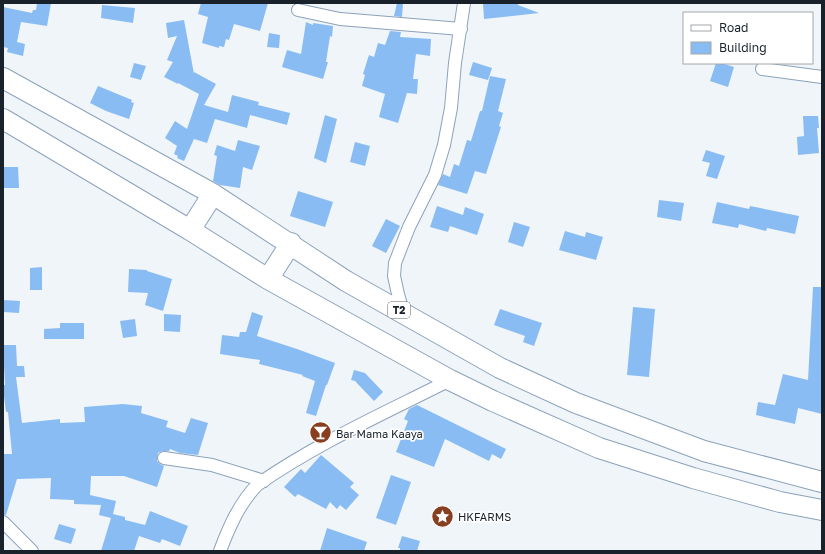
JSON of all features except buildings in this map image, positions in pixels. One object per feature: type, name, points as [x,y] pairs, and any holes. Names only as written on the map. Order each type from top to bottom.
[{"type":"highway","name":"T2","points":[[3,78],[213,194],[291,243],[346,280],[500,368],[576,403],[704,451],[822,482]]},
{"type":"highway","points":[[3,119],[190,230],[268,279],[450,380],[599,448],[693,478],[780,502],[822,510]]},
{"type":"highway","points":[[190,230],[213,194]]},
{"type":"highway","points":[[268,279],[291,243]]},
{"type":"street","points":[[403,312],[394,276],[396,263],[409,227],[435,176],[444,145],[451,108],[455,63],[464,3]]},
{"type":"street","points":[[298,10],[340,19],[461,29]]},
{"type":"street","points":[[762,69],[822,77]]},
{"type":"street","points":[[220,551],[236,512],[251,492],[264,481],[304,455],[450,380]]},
{"type":"street","points":[[164,458],[212,466],[264,481]]},
{"type":"street","points":[[3,522],[32,551]]},
{"type":"place","name":"Bar Mama Kaaya","points":[[320,433]]},
{"type":"place","name":"HKFARMS","points":[[442,516]]}]
